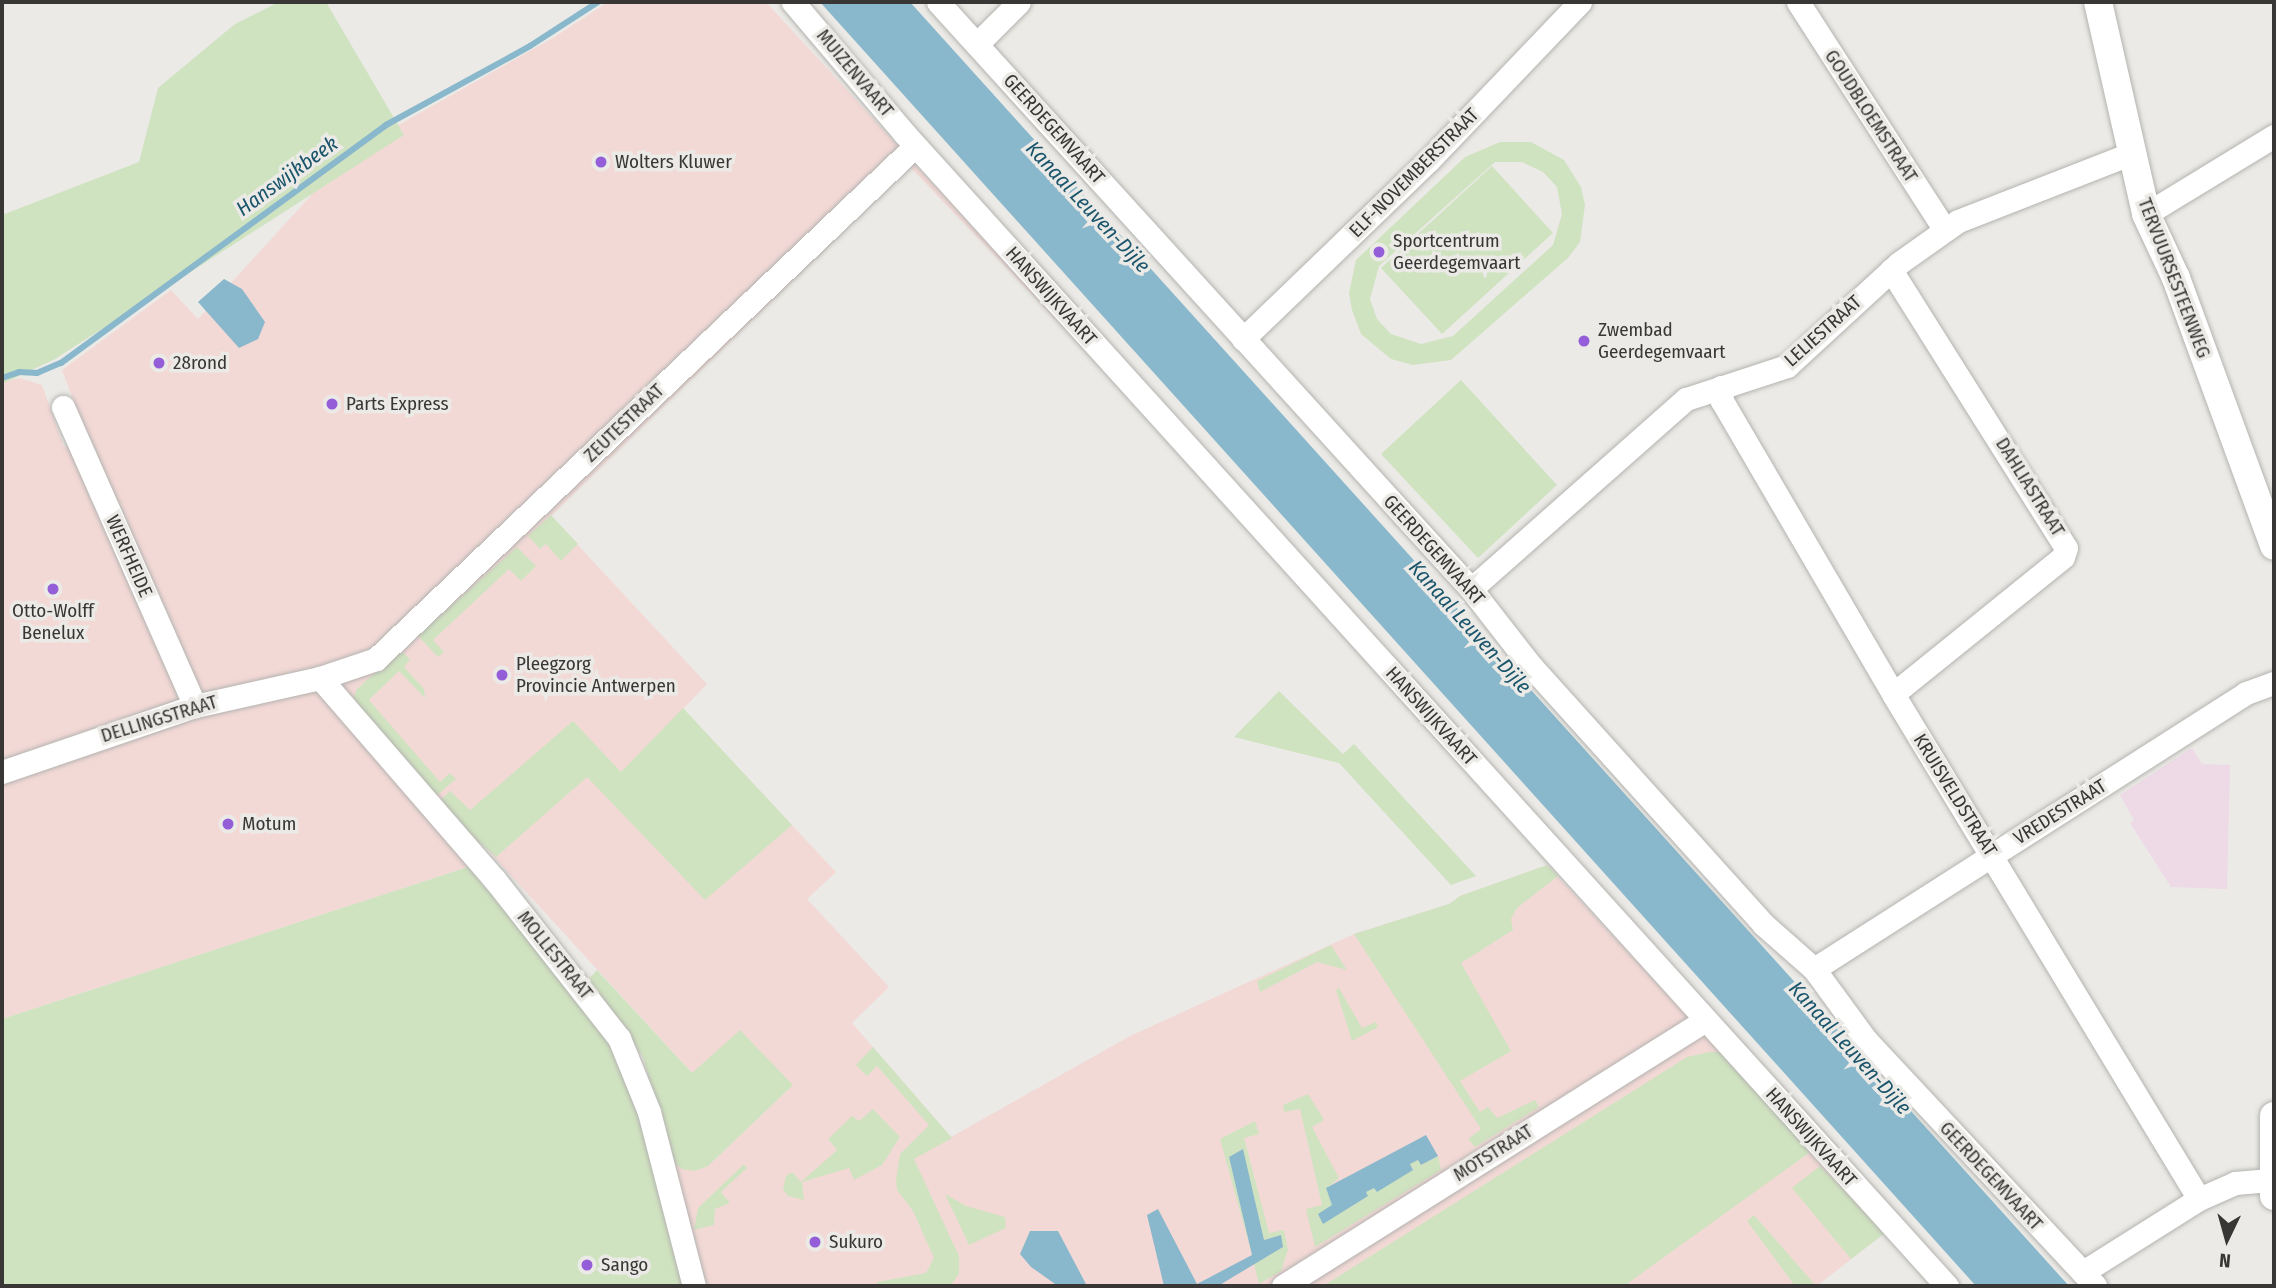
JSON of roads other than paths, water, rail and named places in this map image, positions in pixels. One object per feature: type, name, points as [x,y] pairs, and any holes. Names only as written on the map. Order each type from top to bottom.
[{"type":"street","name":"MUIZENVAART","points":[[793,2],[915,146]]},
{"type":"street","name":"GEERDEGEMVAART","points":[[938,2],[1471,589],[1531,666],[1763,924],[1814,969],[1866,1040],[2034,1225],[2089,1279]]},
{"type":"street","points":[[977,44],[1019,2]]},
{"type":"street","name":"ELF-NOVEMBERSTRAAT","points":[[1242,339],[1428,161],[1580,2]]},
{"type":"street","name":"GOUDBLOEMSTRAAT","points":[[1798,2],[1945,230]]},
{"type":"street","name":"TERVUURSESTEENWEG","points":[[2098,2],[2130,154],[2146,214],[2176,278],[2274,546]]},
{"type":"street","points":[[2146,214],[2274,136]]},
{"type":"street","name":"ZEUTESTRAAT","points":[[320,678],[376,659],[915,146]]},
{"type":"street","name":"HANSWIJKVAART","points":[[915,146],[1664,972],[1703,1022],[1947,1286]]},
{"type":"street","name":"LELIESTRAAT","points":[[1471,589],[1686,399],[1787,366],[1891,270],[1945,230],[1982,209],[2130,154]]},
{"type":"street","name":"DAHLIASTRAAT","points":[[1891,270],[2066,548],[2063,557],[1893,694]]},
{"type":"street","name":"KRUISVELDSTRAAT","points":[[1720,387],[1722,401],[1893,694],[2199,1199]]},
{"type":"street","name":"WERFHEIDE","points":[[63,407],[195,706]]},
{"type":"street","name":"DELLINGSTRAAT","points":[[2,772],[195,706],[320,678]]},
{"type":"street","name":"MOLLESTRAAT","points":[[320,678],[495,880],[619,1038],[649,1112],[694,1286]]},
{"type":"street","name":"VREDESTRAAT","points":[[1814,969],[2246,694],[2274,683]]},
{"type":"street","name":"MOTSTRAAT","points":[[1283,1286],[1703,1022]]},
{"type":"street","points":[[2089,1279],[2199,1199],[2235,1183],[2273,1188],[2274,1116]]},
{"type":"water","name":"Kanaal Leuven-Dijle","points":[[820,2],[910,2],[2069,1286],[1976,1286]]},
{"type":"water","points":[[224,279],[242,289],[265,322],[258,339],[239,348],[198,302]]},
{"type":"water","points":[[1426,1135],[1438,1156],[1421,1165],[1418,1160],[1410,1164],[1413,1170],[1377,1192],[1374,1188],[1366,1192],[1368,1196],[1323,1224],[1318,1214],[1332,1205],[1326,1188]]},
{"type":"water","points":[[1243,1149],[1264,1240],[1281,1235],[1283,1247],[1218,1286],[1164,1286],[1147,1215],[1158,1209],[1197,1284],[1252,1255],[1229,1157]]},
{"type":"water","points":[[1030,1231],[1058,1231],[1087,1286],[1058,1286],[1031,1267],[1020,1254]]},
{"type":"waterway","name":"Hanswijkbeek","points":[[2,378],[19,372],[37,373],[61,363],[386,125],[530,46],[598,2]]},
{"type":"place","name":"Wolters Kluwer","points":[[601,162]]},
{"type":"place","name":"Sportcentrum Geerdegemvaart","points":[[1379,252]]},
{"type":"place","name":"Zwembad Geerdegemvaart","points":[[1584,341]]},
{"type":"place","name":"28rond","points":[[159,363]]},
{"type":"place","name":"Parts Express","points":[[332,404]]},
{"type":"place","name":"Otto-Wolff Benelux","points":[[53,589]]},
{"type":"place","name":"Pleegzorg Provincie Antwerpen","points":[[502,675]]},
{"type":"place","name":"Motum","points":[[228,824]]},
{"type":"place","name":"Sukuro","points":[[815,1242]]},
{"type":"place","name":"Sango","points":[[587,1265]]}]
